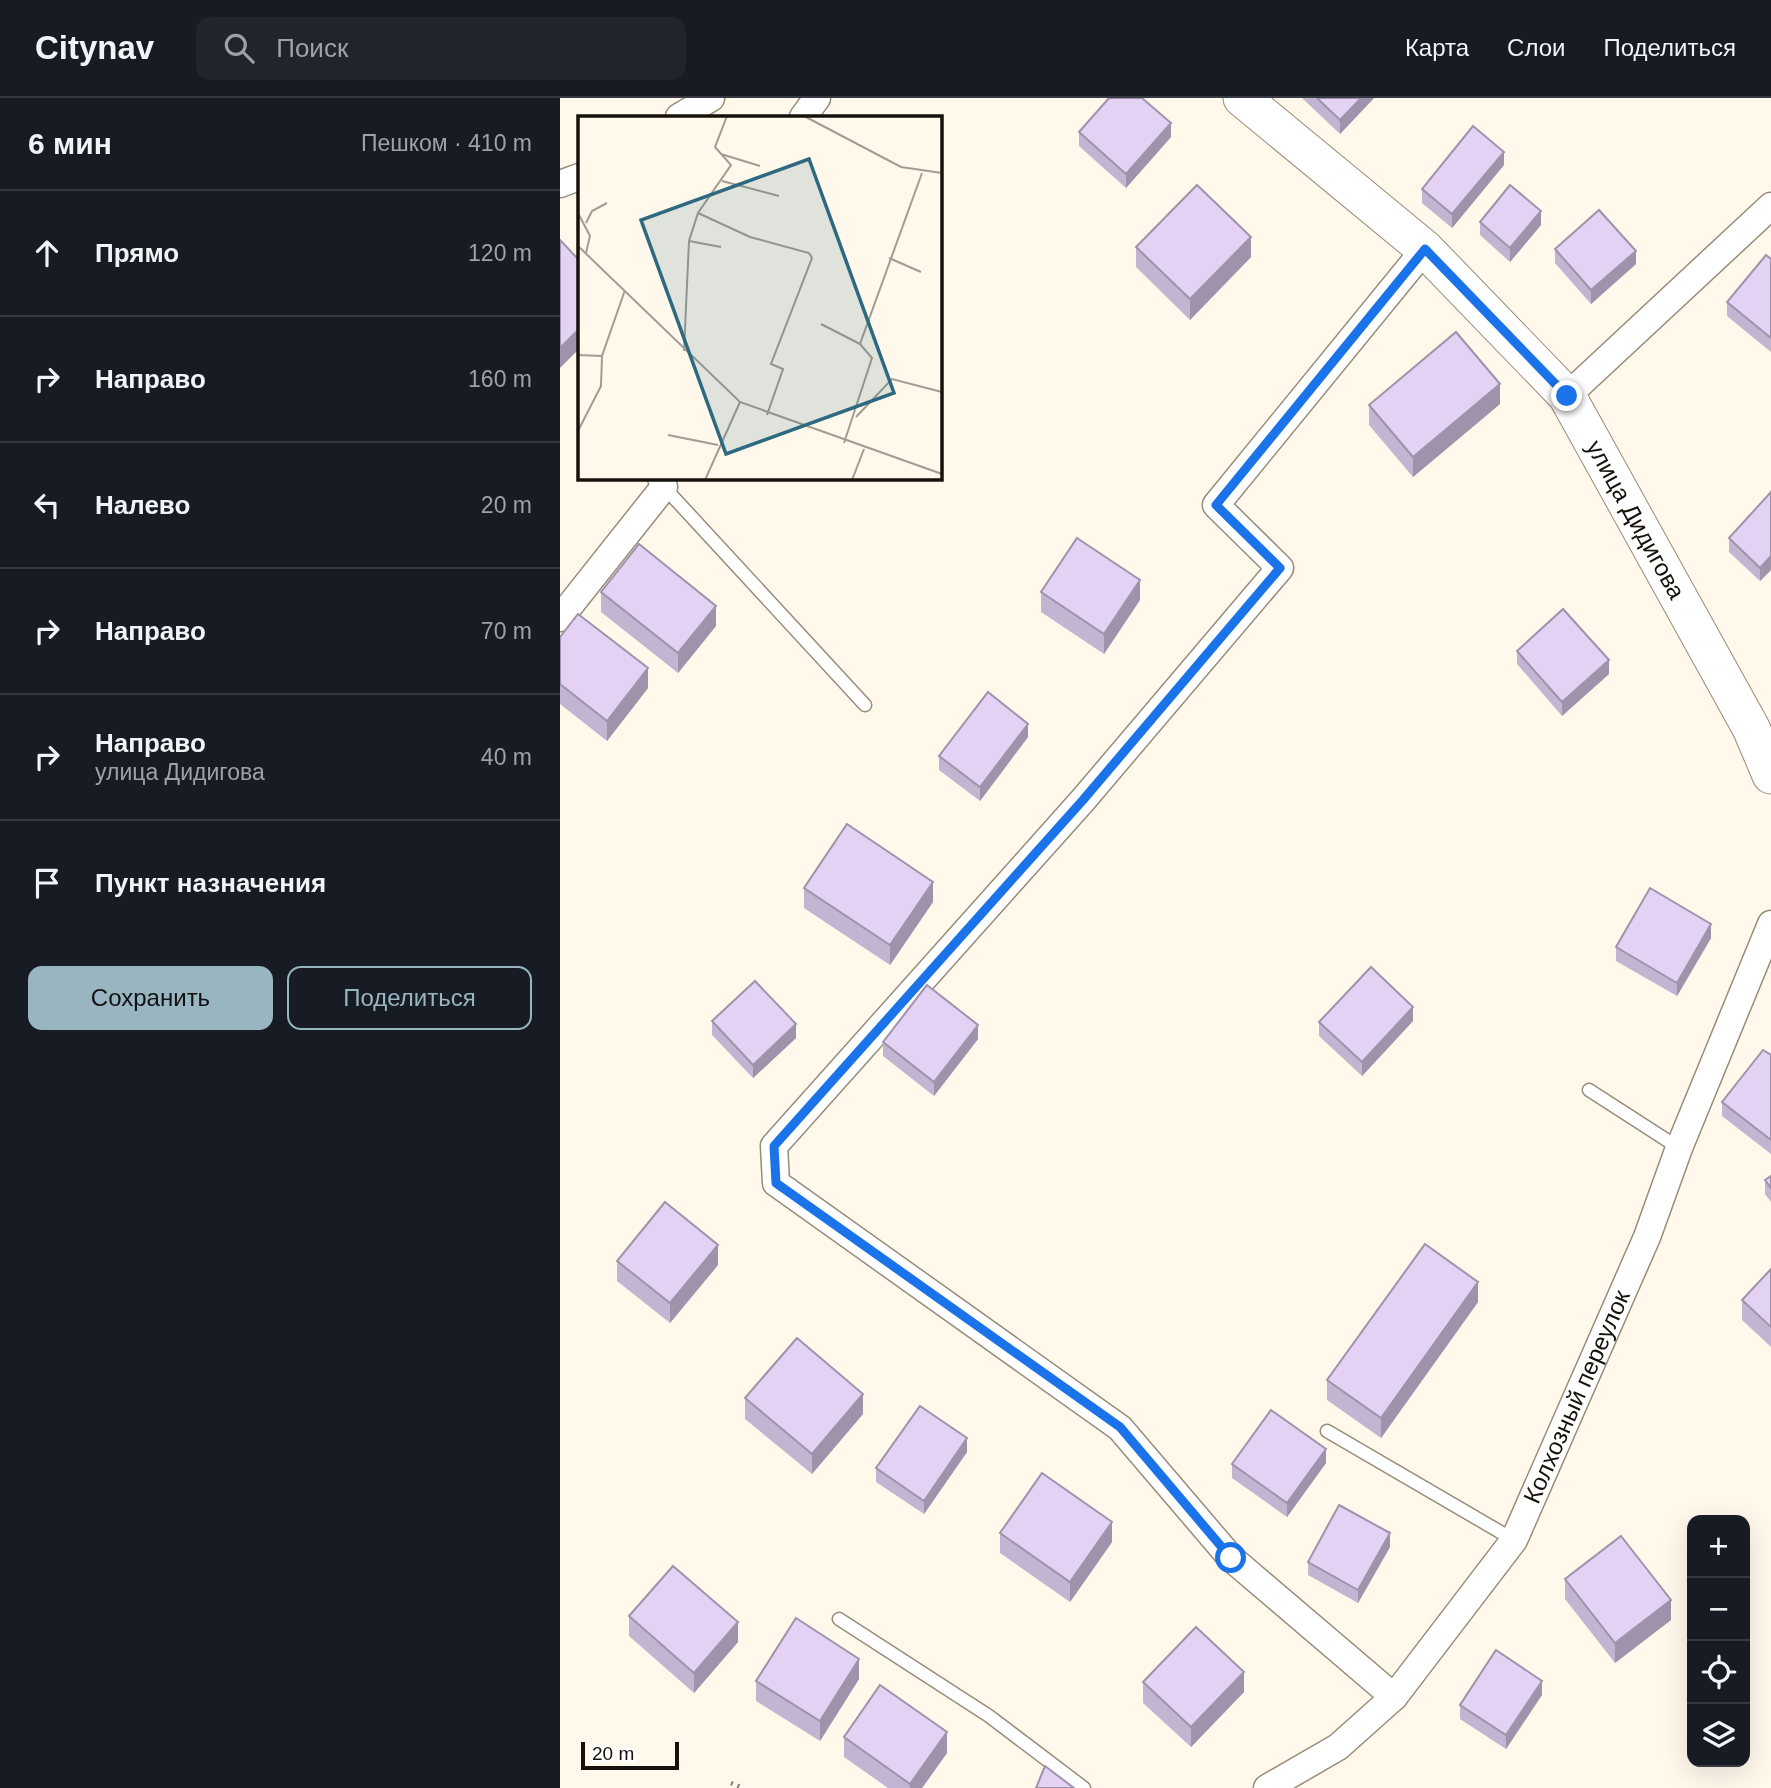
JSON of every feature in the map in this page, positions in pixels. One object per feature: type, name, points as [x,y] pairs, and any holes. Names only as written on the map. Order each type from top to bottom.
[{"type":"street","points":[[681,116],[710,98]]},
{"type":"street","points":[[804,116],[817,98]]},
{"type":"street","name":"улица Дидигова","points":[[1242,98],[1425,249],[1567,396],[1751,728],[1771,775]]},
{"type":"street","points":[[560,184],[578,177]]},
{"type":"street","points":[[1567,396],[1771,206]]},
{"type":"street","points":[[1394,1697],[1231,1558],[1120,1427],[776,1183],[774,1146],[1083,800],[1280,568],[1216,505],[1425,249]]},
{"type":"street","points":[[560,618],[662,483]]},
{"type":"street","name":"Колхозный переулок","points":[[1267,1788],[1338,1747],[1394,1697],[1514,1540],[1647,1237],[1679,1148],[1771,924]]},
{"type":"lane","points":[[662,483],[865,705]]},
{"type":"lane","points":[[1589,1090],[1679,1148]]},
{"type":"lane","points":[[1326,1431],[1514,1540]]},
{"type":"lane","points":[[839,1619],[989,1716],[1084,1788]]},
{"type":"path","points":[[731,1783],[743,1788]]},
{"type":"building","points":[[1109,98],[1142,98],[1171,123],[1126,174],[1079,132]]},
{"type":"building","points":[[1317,98],[1361,98],[1340,120]]},
{"type":"building","points":[[1473,126],[1504,152],[1452,214],[1422,189]]},
{"type":"building","points":[[1197,185],[1251,237],[1190,299],[1136,247]]},
{"type":"building","points":[[1510,185],[1541,211],[1510,248],[1480,222]]},
{"type":"building","points":[[1599,210],[1636,251],[1591,290],[1555,249]]},
{"type":"building","points":[[560,240],[578,259],[578,330],[560,348]]},
{"type":"building","points":[[1766,255],[1771,259],[1771,338],[1727,302]]},
{"type":"building","points":[[1456,332],[1500,384],[1413,457],[1369,405]]},
{"type":"building","points":[[1771,492],[1771,556],[1760,568],[1729,538]]},
{"type":"building","points":[[1077,538],[1140,580],[1104,634],[1041,592]]},
{"type":"building","points":[[639,544],[716,606],[678,653],[601,592]]},
{"type":"building","points":[[1563,609],[1609,660],[1562,702],[1517,651]]},
{"type":"building","points":[[578,614],[648,668],[607,721],[560,684],[560,637]]},
{"type":"building","points":[[988,692],[1028,724],[980,787],[939,756]]},
{"type":"building","points":[[847,824],[933,882],[890,945],[804,888]]},
{"type":"building","points":[[1650,888],[1711,924],[1677,983],[1616,947]]},
{"type":"building","points":[[1371,967],[1413,1007],[1362,1062],[1319,1022]]},
{"type":"building","points":[[755,981],[796,1024],[753,1065],[712,1021]]},
{"type":"building","points":[[927,985],[978,1025],[934,1082],[883,1042]]},
{"type":"building","points":[[1763,1050],[1771,1055],[1771,1140],[1722,1102]]},
{"type":"building","points":[[1771,1176],[1771,1188],[1765,1180]]},
{"type":"building","points":[[665,1202],[718,1245],[670,1303],[617,1261]]},
{"type":"building","points":[[1425,1244],[1478,1282],[1381,1418],[1327,1380]]},
{"type":"building","points":[[1771,1269],[1771,1327],[1742,1300]]},
{"type":"building","points":[[797,1338],[863,1394],[812,1454],[745,1398]]},
{"type":"building","points":[[920,1406],[967,1438],[924,1501],[876,1468]]},
{"type":"building","points":[[1271,1410],[1326,1449],[1287,1503],[1232,1464]]},
{"type":"building","points":[[1042,1473],[1112,1522],[1070,1582],[1000,1533]]},
{"type":"building","points":[[1339,1505],[1390,1533],[1358,1590],[1308,1562]]},
{"type":"building","points":[[1621,1536],[1671,1600],[1615,1643],[1565,1579]]},
{"type":"building","points":[[673,1566],[738,1622],[694,1673],[629,1616]]},
{"type":"building","points":[[796,1618],[859,1659],[820,1721],[756,1681]]},
{"type":"building","points":[[1196,1627],[1244,1672],[1191,1727],[1143,1682]]},
{"type":"building","points":[[1496,1650],[1542,1681],[1506,1735],[1460,1705]]},
{"type":"building","points":[[880,1685],[947,1732],[910,1784],[844,1737]]},
{"type":"building","points":[[1045,1766],[1074,1788],[1036,1788]]},
{"type":"route","points":[[1231,1558],[1120,1427],[776,1183],[774,1146],[1083,800],[1280,568],[1216,505],[1425,249],[1567,396]]}]
